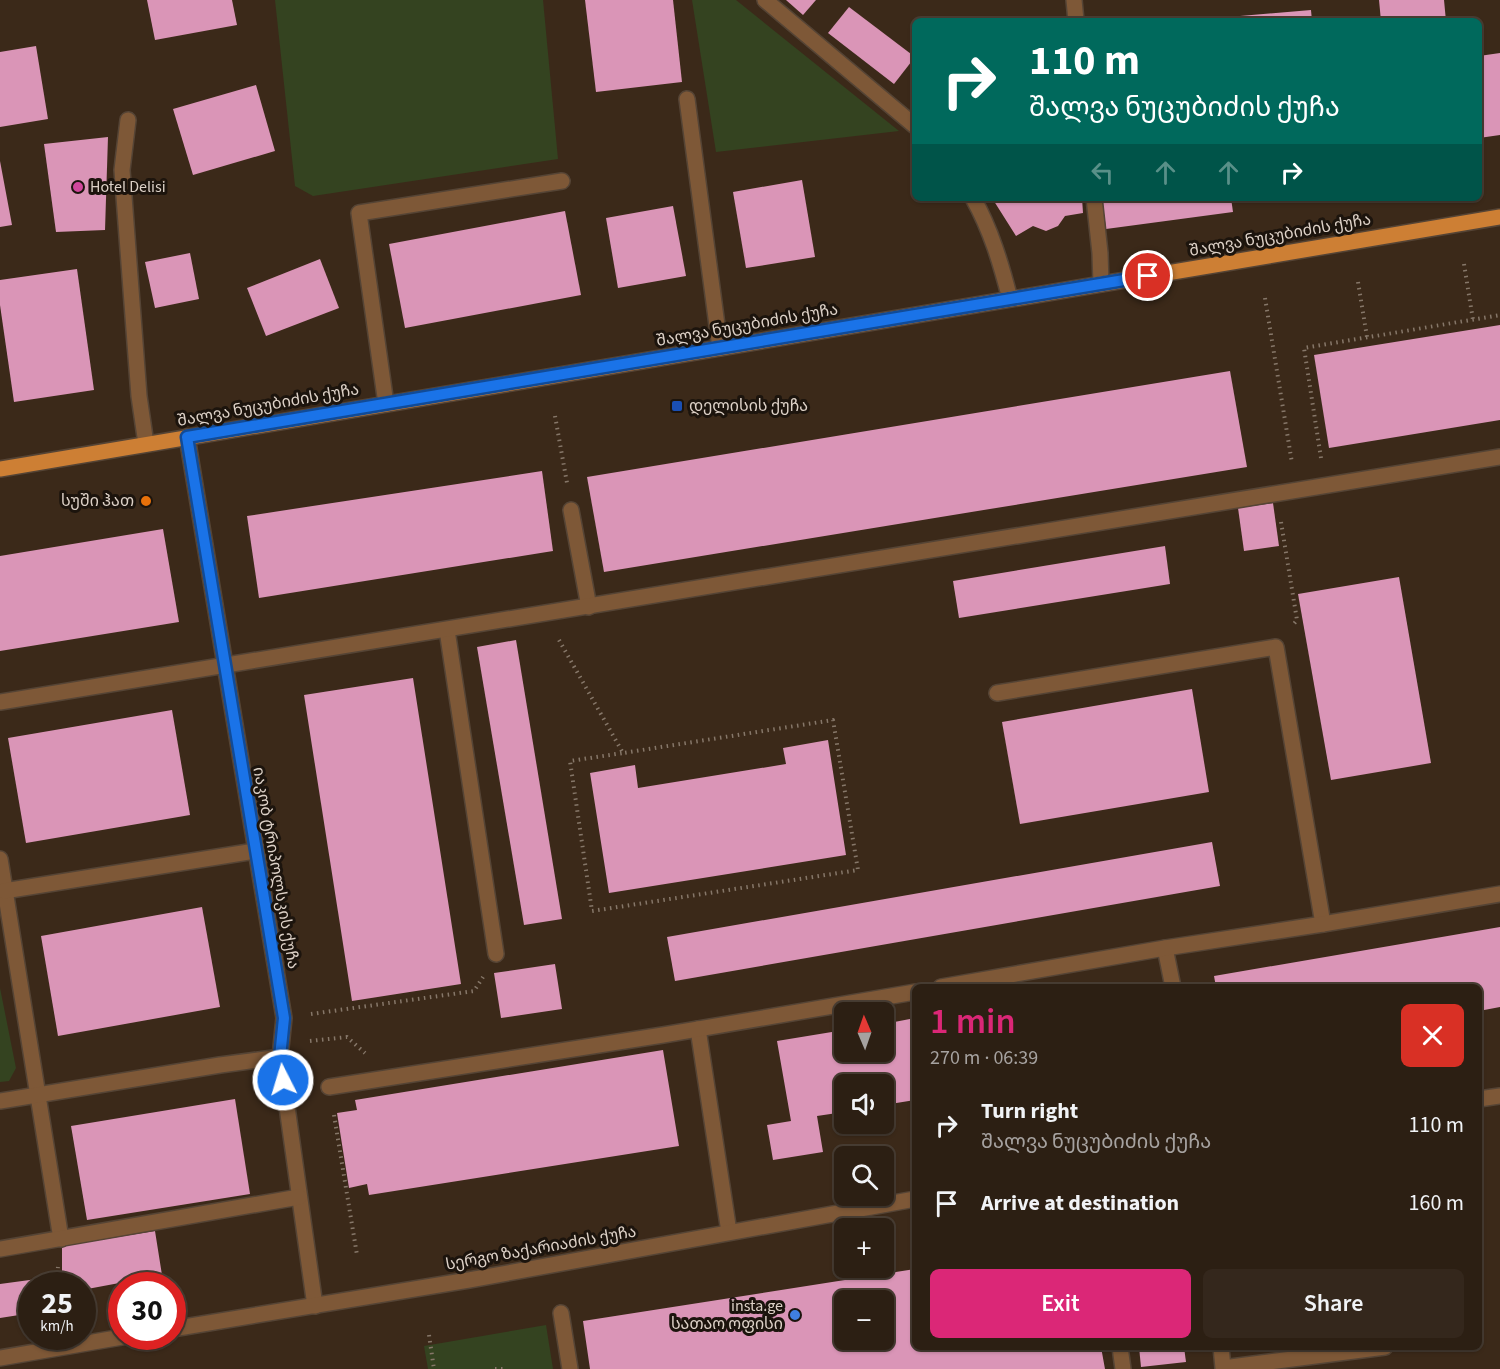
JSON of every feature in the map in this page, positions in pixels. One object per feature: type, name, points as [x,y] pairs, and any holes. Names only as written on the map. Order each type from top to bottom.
[{"type":"main road","name":"შალვა ნუცუბიძის ქუჩა","points":[[0,469],[1500,217]]},
{"type":"street","points":[[765,0],[912,123]]},
{"type":"street","points":[[1074,0],[1076,18]]},
{"type":"street","points":[[687,99],[720,348]]},
{"type":"street","points":[[128,120],[122,170],[139,396],[146,444]]},
{"type":"street","points":[[386,404],[359,213],[562,181]]},
{"type":"street","points":[[975,201],[985,219],[1003,269],[1010,299]]},
{"type":"street","points":[[1094,201],[1101,284]]},
{"type":"street","name":"იაკობ ტრიპოლსკის ქუჩა","points":[[187,437],[284,1018],[280,1051],[298,1197],[315,1306]]},
{"type":"street","points":[[0,702],[1500,457]]},
{"type":"street","points":[[571,510],[589,607]]},
{"type":"street","points":[[447,630],[496,954]]},
{"type":"street","points":[[997,693],[1276,647],[1323,924]]},
{"type":"street","points":[[4,891],[255,851]]},
{"type":"street","points":[[0,859],[61,1239]]},
{"type":"street","points":[[958,984],[1500,894]]},
{"type":"street","points":[[1165,948],[1172,984]]},
{"type":"street","points":[[329,1087],[912,993]]},
{"type":"street","points":[[698,1029],[729,1232]]},
{"type":"street","points":[[0,1101],[220,1065],[280,1051]]},
{"type":"street","points":[[1482,1099],[1500,1096]]},
{"type":"street","points":[[0,1249],[298,1197]]},
{"type":"street","name":"სერგო ზაქარიაძის ქუჩა","points":[[186,1327],[469,1280],[912,1200]]},
{"type":"street","points":[[561,1313],[570,1369]]},
{"type":"street","points":[[0,1358],[108,1339]]},
{"type":"street","points":[[1120,1350],[1123,1369]]},
{"type":"street","points":[[1221,1350],[1223,1368],[1362,1350]]},
{"type":"path","points":[[1464,264],[1473,320]]},
{"type":"path","points":[[1358,282],[1367,337]]},
{"type":"path","points":[[1265,298],[1297,491]]},
{"type":"path","points":[[1325,486],[1304,348],[1500,315]]},
{"type":"path","points":[[555,416],[571,510]]},
{"type":"path","points":[[1276,647],[1297,620],[1277,494]]},
{"type":"path","points":[[552,613],[555,634],[623,753]]},
{"type":"path","points":[[833,720],[858,870],[592,911],[570,760],[623,753],[833,720]]},
{"type":"path","points":[[284,1018],[474,991],[496,954]]},
{"type":"path","points":[[280,1051],[347,1037],[392,1078]]},
{"type":"path","points":[[329,1087],[357,1255]]},
{"type":"path","points":[[429,1335],[434,1369]]},
{"type":"path","points":[[495,1369],[503,1369]]},
{"type":"green space","points":[[275,0],[543,0],[558,159],[313,196],[295,186]]},
{"type":"green space","points":[[692,0],[736,0],[899,131],[716,152]]},
{"type":"green space","points":[[0,988],[16,1068],[9,1081],[0,1082]]},
{"type":"green space","points":[[546,1325],[553,1369],[428,1369],[424,1346]]},
{"type":"building","points":[[147,0],[232,0],[237,25],[155,40]]},
{"type":"building","points":[[585,0],[673,0],[682,82],[596,92]]},
{"type":"building","points":[[786,0],[816,0],[803,15]]},
{"type":"building","points":[[1379,0],[1444,0],[1446,18],[1381,18]]},
{"type":"building","points":[[849,7],[912,55],[912,61],[894,84],[828,33]]},
{"type":"building","points":[[1311,10],[1312,18],[1240,18],[1240,16]]},
{"type":"building","points":[[36,46],[48,119],[0,127],[0,52]]},
{"type":"building","points":[[1500,53],[1500,135],[1482,138],[1482,56]]},
{"type":"building","points":[[256,85],[275,151],[193,175],[173,109]]},
{"type":"building","name":"Hotel Delisi","points":[[108,137],[105,230],[56,232],[44,144]]},
{"type":"building","points":[[0,161],[12,225],[0,227]]},
{"type":"building","points":[[802,180],[815,257],[746,268],[733,192]]},
{"type":"building","points":[[994,201],[1082,201],[1083,213],[1065,216],[1058,226],[1046,231],[1033,226],[1016,236]]},
{"type":"building","points":[[1102,201],[1231,201],[1233,212],[1106,229]]},
{"type":"building","points":[[673,206],[686,276],[618,288],[606,218]]},
{"type":"building","points":[[565,211],[581,295],[405,328],[389,244]]},
{"type":"building","points":[[190,253],[199,299],[155,308],[145,262]]},
{"type":"building","points":[[320,259],[339,308],[266,336],[247,288]]},
{"type":"building","points":[[77,269],[94,390],[14,402],[0,305],[0,280]]},
{"type":"building","points":[[1500,325],[1500,420],[1329,448],[1314,355]]},
{"type":"building","points":[[1230,371],[1247,467],[604,572],[587,477]]},
{"type":"building","points":[[542,471],[553,551],[259,598],[247,516]]},
{"type":"building","points":[[1273,503],[1279,546],[1244,551],[1238,508]]},
{"type":"building","points":[[163,529],[179,622],[0,651],[0,556]]},
{"type":"building","points":[[1165,546],[1170,584],[959,618],[953,581]]},
{"type":"building","points":[[1399,577],[1431,763],[1331,780],[1298,594]]},
{"type":"building","points":[[516,640],[562,919],[524,925],[477,647]]},
{"type":"building","points":[[413,678],[461,984],[352,1001],[304,695]]},
{"type":"building","points":[[1192,689],[1209,792],[1020,824],[1002,722]]},
{"type":"building","points":[[172,710],[190,815],[26,843],[8,738]]},
{"type":"building","points":[[828,740],[846,855],[609,893],[590,773],[635,765],[638,788],[786,764],[783,748]]},
{"type":"building","points":[[1212,842],[1220,886],[675,981],[667,937]]},
{"type":"building","points":[[202,907],[220,1007],[58,1036],[41,936]]},
{"type":"building","points":[[1500,927],[1500,1007],[1482,1010],[1482,984],[1215,984],[1214,976]]},
{"type":"building","points":[[555,964],[562,1009],[501,1018],[494,973]]},
{"type":"building","points":[[912,1019],[912,1100],[894,1103],[894,1074],[834,1074],[834,1113],[817,1116],[823,1152],[773,1160],[767,1125],[791,1121],[777,1041],[834,1032],[834,1062],[894,1062],[894,1022]]},
{"type":"building","points":[[663,1050],[679,1146],[369,1195],[367,1184],[349,1188],[337,1113],[357,1110],[355,1100]]},
{"type":"building","points":[[235,1099],[250,1194],[87,1220],[71,1126]]},
{"type":"building","points":[[155,1231],[162,1272],[108,1272],[108,1285],[96,1287],[96,1272],[62,1272],[62,1246]]},
{"type":"building","points":[[912,1269],[912,1350],[1102,1350],[1105,1369],[590,1369],[583,1321],[858,1278],[894,1278],[894,1272]]},
{"type":"building","points":[[18,1282],[18,1315],[0,1318],[0,1284]]},
{"type":"building","points":[[1139,1350],[1184,1350],[1186,1362],[1141,1367]]},
{"type":"place","name":"Hotel Delisi","points":[[78,187]]},
{"type":"place","name":"დელისის ქუჩა","points":[[677,406]]},
{"type":"place","name":"სუში ჰათ","points":[[146,501]]},
{"type":"place","name":"insta.ge სათაო ოფისი","points":[[795,1315]]},
{"type":"route","points":[[283,1080],[280,1057],[284,1018],[187,437],[1148,276]]}]
